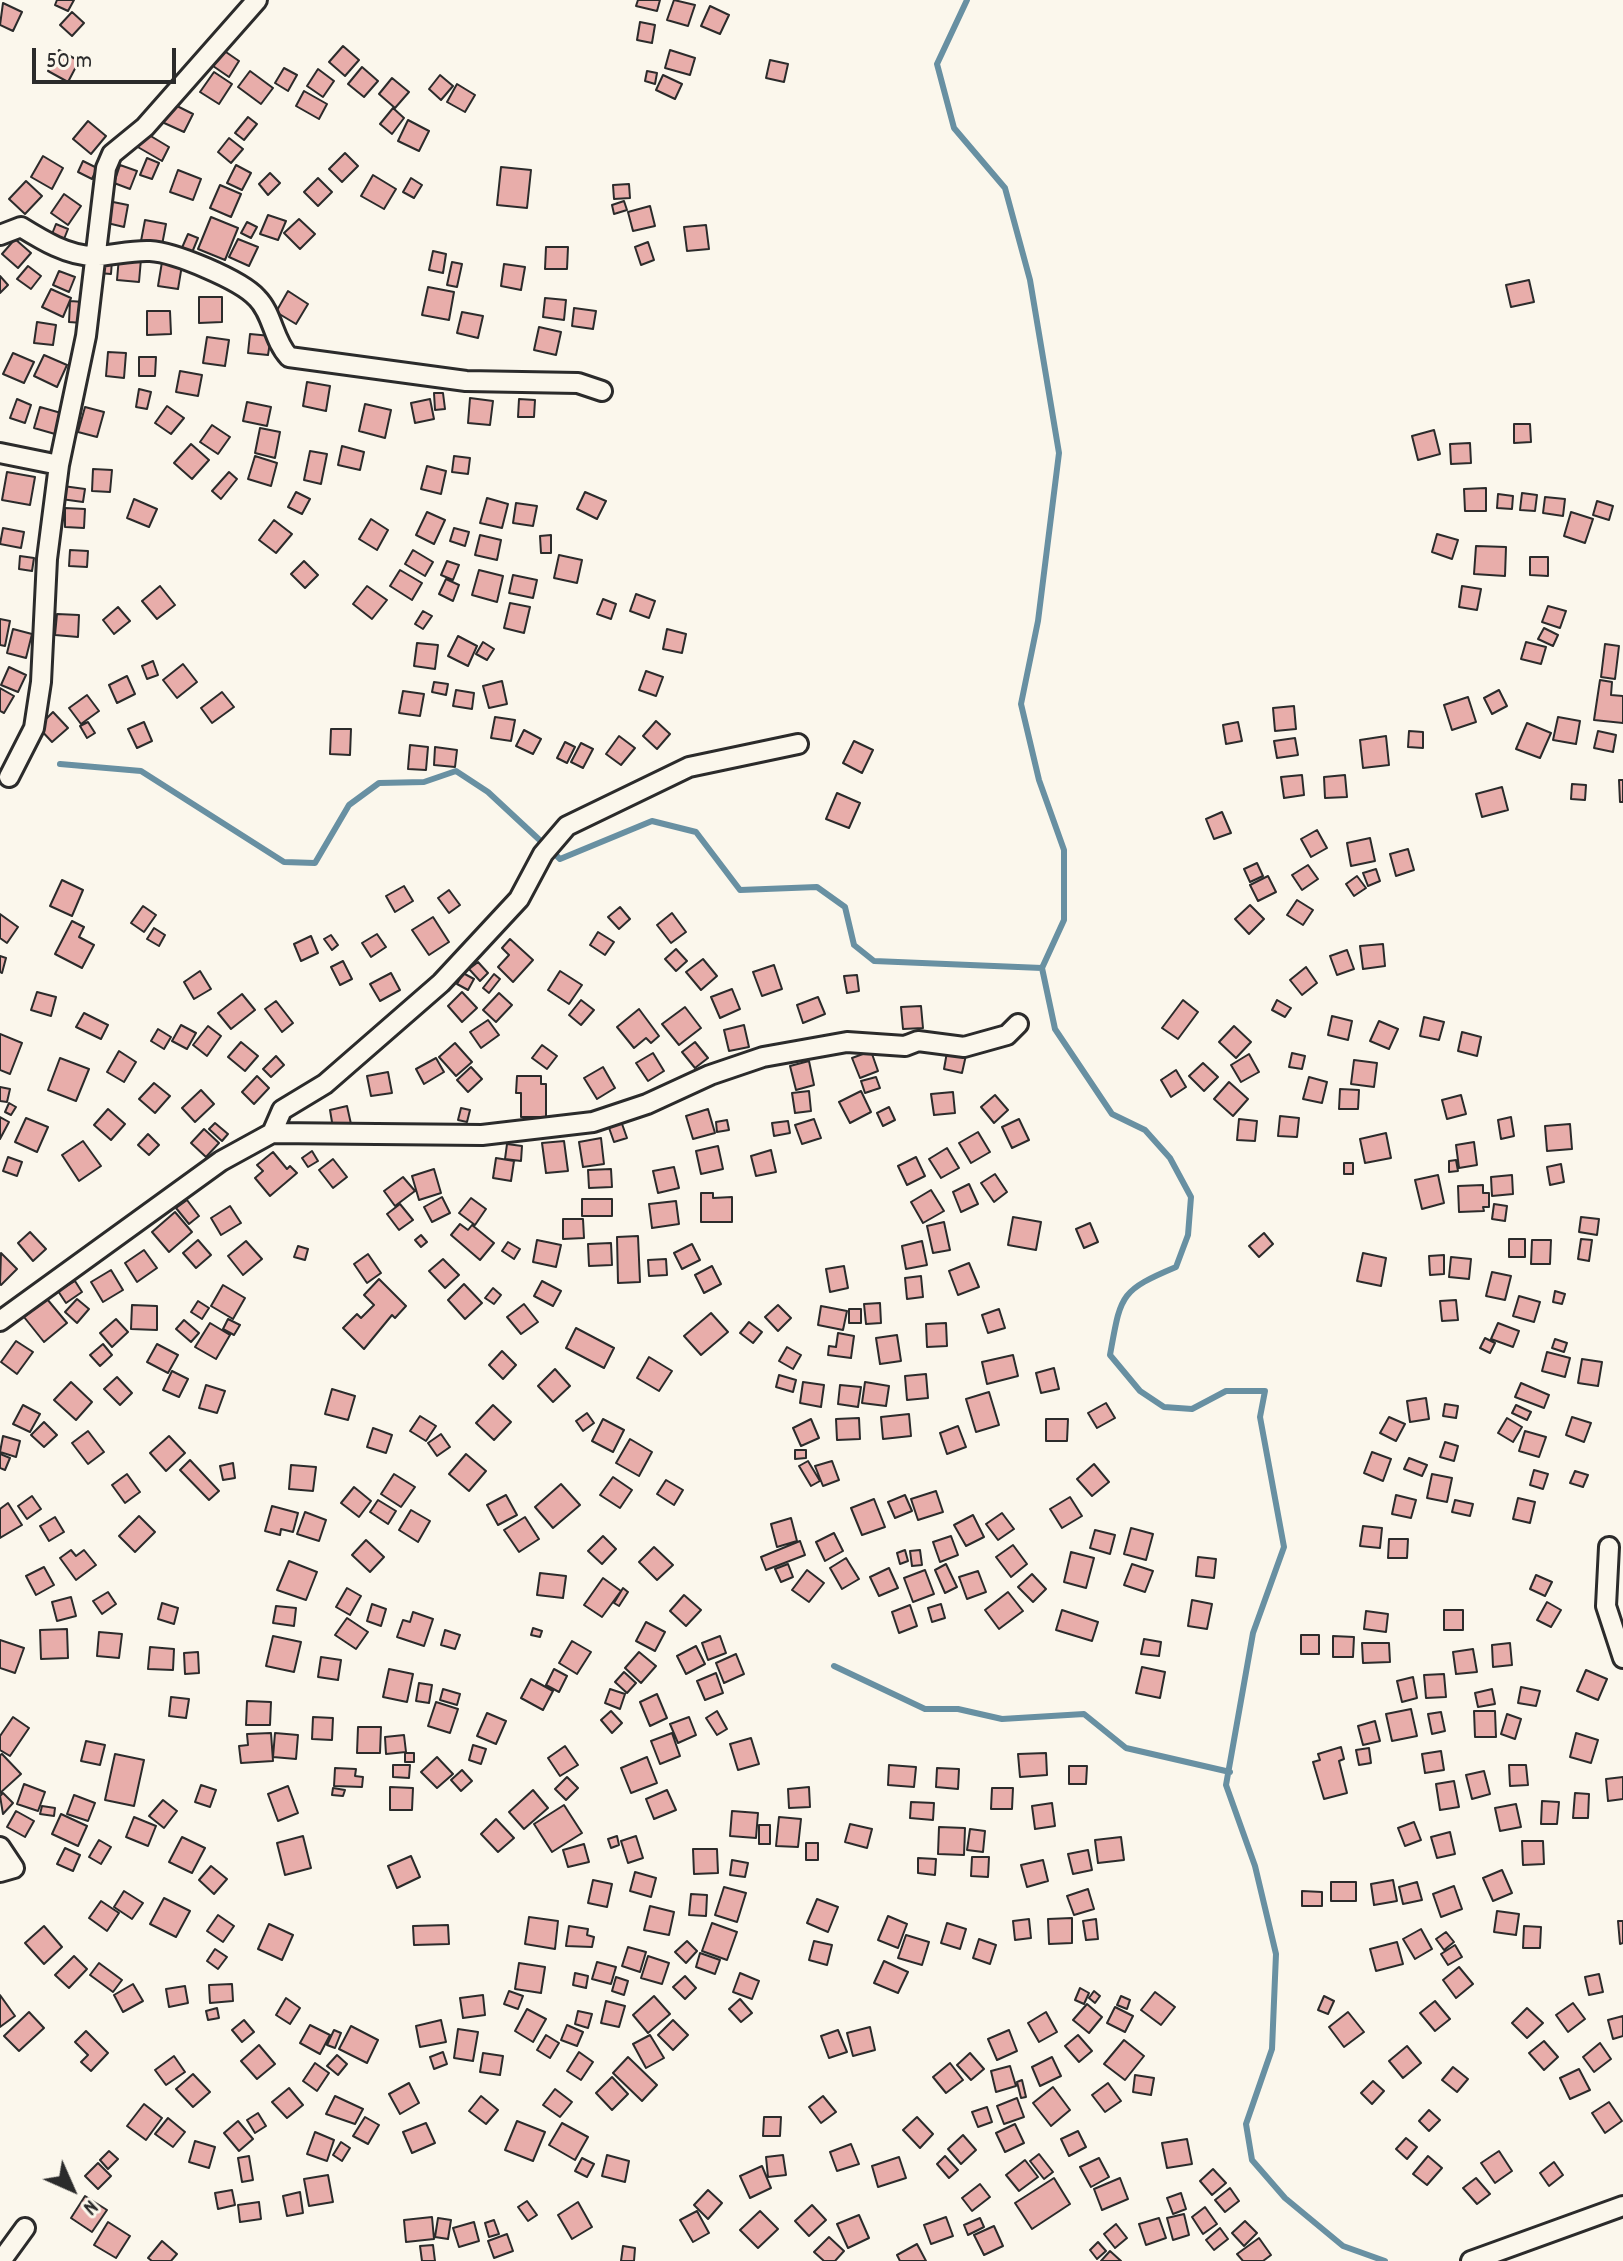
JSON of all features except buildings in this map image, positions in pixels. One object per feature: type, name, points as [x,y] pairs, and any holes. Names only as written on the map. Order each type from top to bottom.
[{"type":"street","points":[[9,777],[34,728],[41,682],[47,559],[59,465],[76,395],[106,168],[112,154],[145,127],[257,0]]},
{"type":"street","points":[[0,235],[21,227],[38,241],[94,256],[115,251],[157,252],[203,268],[248,291],[261,303],[279,347],[289,357],[466,381],[578,383],[602,391]]},
{"type":"street","points":[[0,453],[59,465]]},
{"type":"street","points":[[272,1133],[282,1110],[325,1084],[441,983],[519,899],[543,854],[567,826],[689,767],[798,744]]},
{"type":"street","points":[[0,1321],[221,1161],[272,1133],[482,1135],[593,1122],[647,1104],[710,1075],[763,1057],[847,1042],[905,1046],[918,1041],[964,1047],[1007,1035],[1018,1024]]},
{"type":"street","points":[[1609,1547],[1606,1606],[1623,1655]]},
{"type":"street","points":[[0,1847],[14,1868],[0,1872]]},
{"type":"street","points":[[1471,2261],[1623,2206]]},
{"type":"street","points":[[1,2261],[25,2228]]},
{"type":"waterway","points":[[967,0],[937,64],[954,128],[1005,188],[1030,280],[1059,453],[1038,621],[1021,704],[1039,780],[1064,850],[1064,920],[1042,968],[1055,1029],[1112,1114],[1145,1130],[1170,1158],[1191,1197],[1188,1235],[1176,1267],[1143,1282],[1126,1298],[1117,1319],[1110,1355],[1140,1391],[1164,1407],[1192,1409],[1226,1391],[1265,1391],[1260,1417],[1284,1547],[1253,1633],[1226,1785],[1255,1866],[1276,1954],[1272,2049],[1246,2124],[1252,2160],[1285,2198],[1343,2246],[1385,2261]]},
{"type":"waterway","points":[[60,764],[141,771],[284,862],[315,863],[349,805],[379,783],[424,782],[456,771],[488,792],[560,859],[652,821],[696,832],[740,890],[817,887],[845,907],[854,945],[874,961],[1042,968]]},
{"type":"waterway","points":[[834,1666],[925,1709],[958,1709],[1002,1719],[1084,1714],[1126,1748],[1230,1772]]}]
